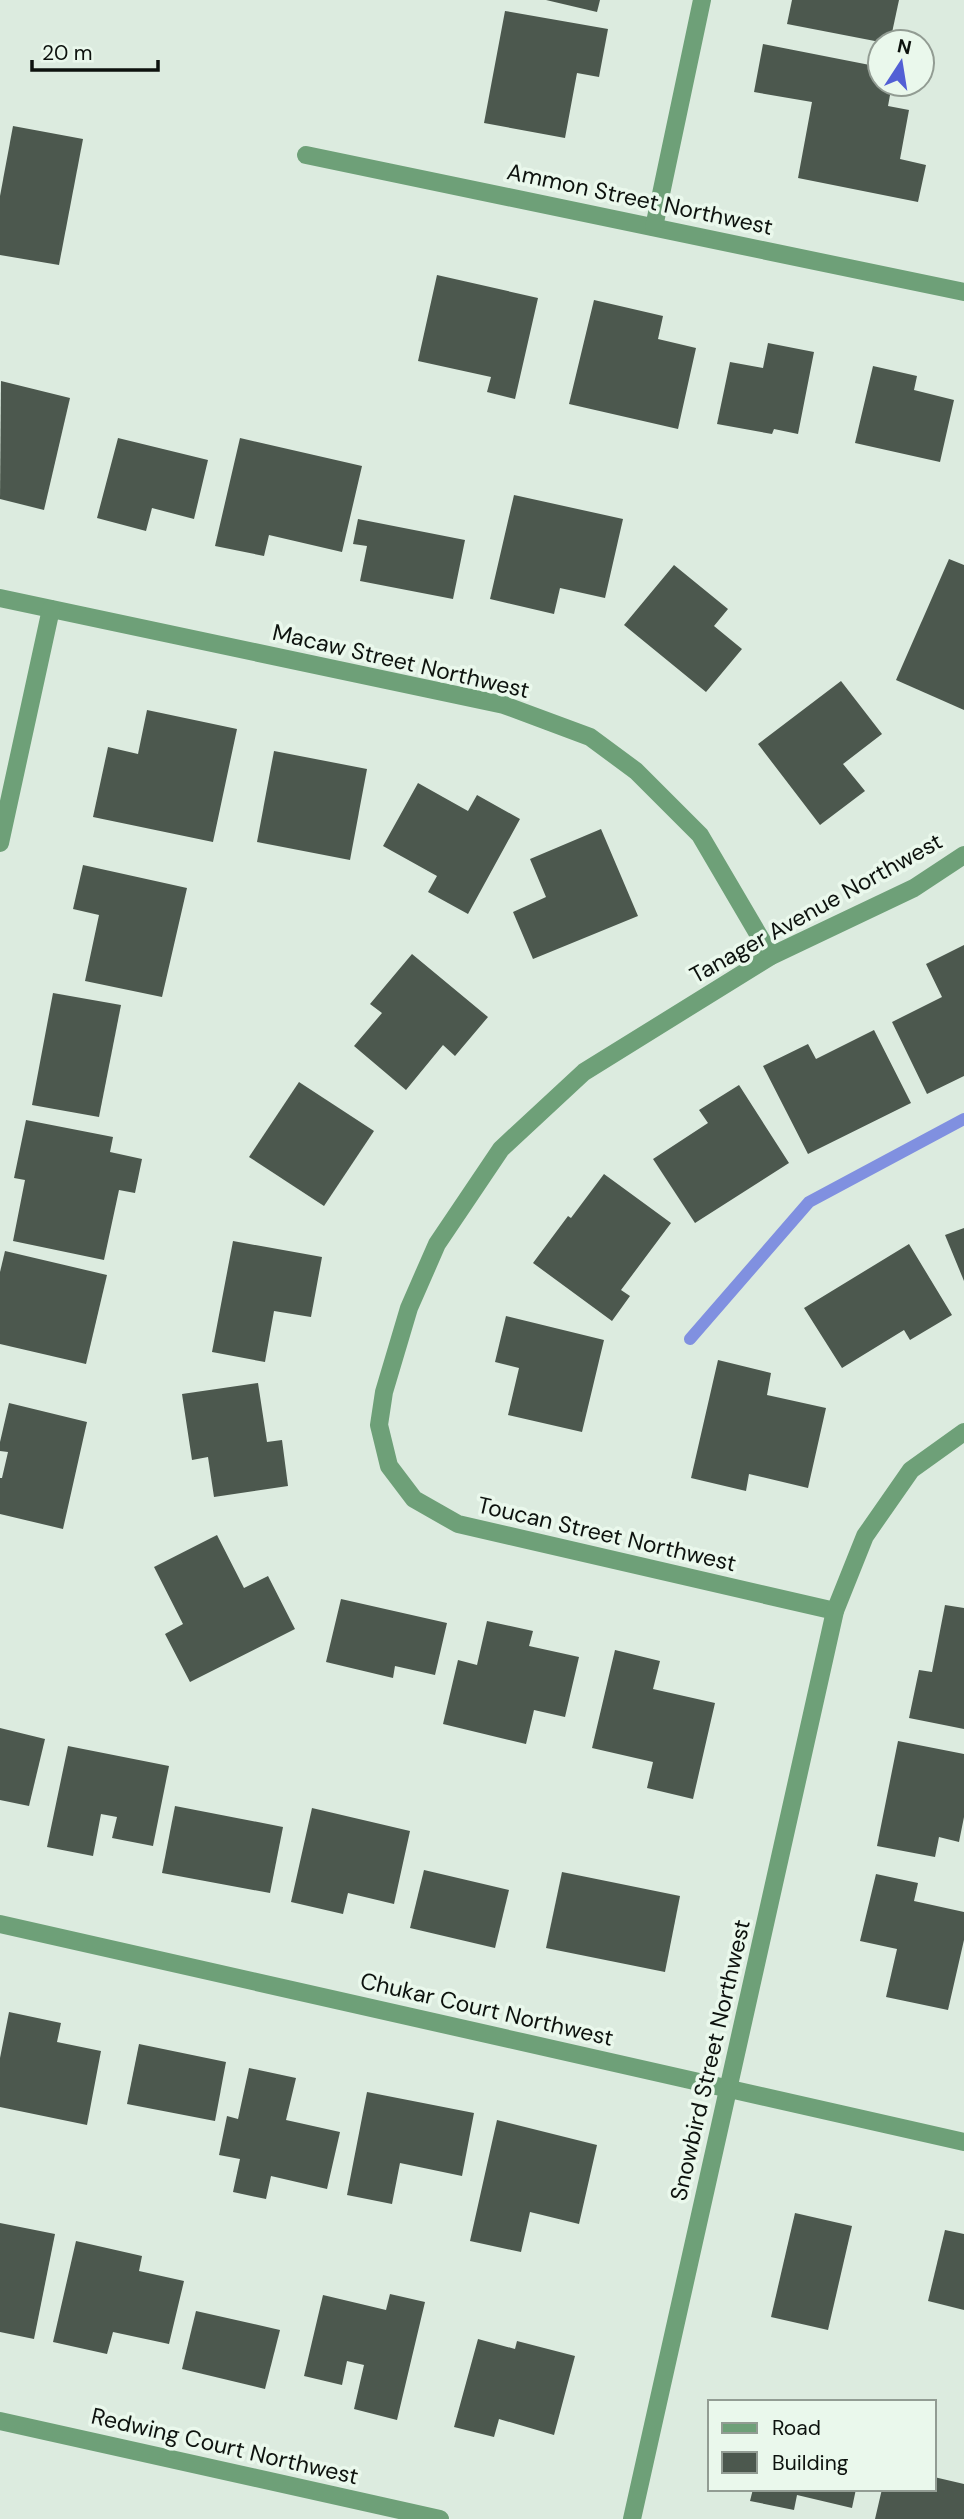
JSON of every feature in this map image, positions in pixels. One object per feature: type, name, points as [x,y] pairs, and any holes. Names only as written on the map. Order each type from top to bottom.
[{"type":"street","points":[[654,227],[702,0]]},
{"type":"street","name":"Ammon Street Northwest","points":[[306,155],[964,292]]},
{"type":"street","name":"Macaw Street Northwest","points":[[0,598],[504,705],[590,737],[636,771],[699,835],[771,956]]},
{"type":"street","points":[[0,843],[51,609]]},
{"type":"street","name":"Tanager Avenue Northwest","points":[[388,1466],[379,1425],[384,1392],[409,1308],[437,1244],[501,1149],[584,1072],[771,956],[914,888],[964,855]]},
{"type":"street","name":"Snowbird Street Northwest","points":[[632,2519],[835,1611],[865,1536],[911,1470],[964,1432]]},
{"type":"street","name":"Toucan Street Northwest","points":[[388,1466],[414,1499],[458,1524],[835,1611]]},
{"type":"street","name":"Chukar Court Northwest","points":[[0,1924],[964,2142]]},
{"type":"street","name":"Redwing Court Northwest","points":[[0,2421],[440,2519]]},
{"type":"building","points":[[546,0],[600,0],[597,12]]},
{"type":"building","points":[[792,0],[899,0],[893,28],[866,28],[866,39],[787,24]]},
{"type":"building","points":[[505,11],[608,29],[599,77],[577,73],[565,138],[484,123]]},
{"type":"building","points":[[763,44],[866,64],[866,98],[889,98],[888,106],[909,110],[900,159],[926,165],[918,202],[798,178],[812,102],[754,92]]},
{"type":"building","points":[[13,126],[83,139],[59,265],[0,255],[0,196]]},
{"type":"building","points":[[437,275],[538,298],[515,399],[487,392],[491,377],[418,361]]},
{"type":"building","points":[[594,300],[663,316],[658,339],[696,348],[678,429],[569,404]]},
{"type":"building","points":[[768,343],[814,352],[798,434],[774,429],[772,434],[717,424],[730,362],[763,368]]},
{"type":"building","points":[[873,366],[917,376],[914,390],[954,400],[940,462],[855,443]]},
{"type":"building","points":[[1,381],[70,398],[44,510],[0,499]]},
{"type":"building","points":[[118,438],[208,460],[194,519],[152,508],[146,531],[97,518]]},
{"type":"building","points":[[240,438],[362,466],[342,552],[269,535],[264,556],[215,546]]},
{"type":"building","points":[[514,495],[623,519],[605,598],[560,588],[554,614],[490,599]]},
{"type":"building","points":[[358,519],[465,540],[453,599],[360,581],[367,546],[353,544]]},
{"type":"building","points":[[949,559],[964,565],[964,710],[896,680]]},
{"type":"building","points":[[674,565],[728,609],[714,626],[742,649],[706,692],[624,625]]},
{"type":"building","points":[[841,681],[882,734],[843,764],[865,791],[820,825],[758,744]]},
{"type":"building","points":[[147,710],[237,729],[213,842],[93,817],[108,747],[138,754]]},
{"type":"building","points":[[274,751],[367,769],[350,860],[257,842]]},
{"type":"building","points":[[418,783],[468,811],[477,795],[520,819],[468,914],[428,892],[437,876],[383,846]]},
{"type":"building","points":[[601,829],[638,916],[533,959],[513,912],[546,897],[530,859]]},
{"type":"building","points":[[83,865],[187,888],[162,997],[85,981],[99,915],[73,909]]},
{"type":"building","points":[[964,945],[964,1076],[927,1094],[892,1022],[942,997],[926,964]]},
{"type":"building","points":[[412,954],[488,1017],[455,1056],[443,1045],[406,1090],[354,1046],[382,1013],[370,1004]]},
{"type":"building","points":[[53,993],[121,1005],[99,1117],[32,1105]]},
{"type":"building","points":[[874,1030],[911,1103],[808,1154],[763,1066],[808,1044],[816,1059]]},
{"type":"building","points":[[299,1082],[374,1131],[324,1206],[249,1157]]},
{"type":"building","points":[[739,1085],[789,1163],[695,1223],[653,1159],[708,1123],[699,1110]]},
{"type":"building","points":[[26,1120],[113,1137],[110,1152],[142,1159],[135,1193],[119,1190],[104,1260],[13,1241],[25,1180],[14,1178]]},
{"type":"building","points":[[604,1174],[671,1223],[621,1290],[630,1296],[612,1321],[533,1263]]},
{"type":"building","points":[[964,1228],[964,1281],[945,1235]]},
{"type":"building","points":[[233,1241],[322,1257],[311,1317],[274,1311],[265,1362],[212,1352]]},
{"type":"building","points":[[909,1244],[952,1315],[910,1340],[904,1330],[842,1368],[804,1308]]},
{"type":"building","points":[[5,1251],[107,1275],[86,1364],[0,1344],[0,1272]]},
{"type":"building","points":[[506,1316],[604,1340],[582,1432],[508,1415],[519,1368],[495,1362]]},
{"type":"building","points":[[718,1360],[771,1373],[767,1395],[826,1408],[808,1488],[749,1474],[746,1491],[691,1478]]},
{"type":"building","points":[[258,1383],[267,1442],[282,1440],[288,1486],[214,1497],[208,1457],[192,1460],[182,1394]]},
{"type":"building","points":[[9,1403],[87,1422],[63,1529],[0,1514],[0,1478],[8,1452],[0,1451],[0,1442]]},
{"type":"building","points":[[217,1535],[244,1588],[268,1576],[295,1629],[190,1682],[165,1634],[183,1624],[154,1567]]},
{"type":"building","points":[[341,1599],[447,1623],[435,1675],[395,1666],[393,1678],[326,1662]]},
{"type":"building","points":[[945,1605],[964,1608],[964,1729],[909,1718],[919,1670],[932,1672]]},
{"type":"building","points":[[487,1621],[533,1631],[529,1646],[579,1657],[565,1717],[534,1710],[526,1744],[443,1724],[458,1660],[477,1665]]},
{"type":"building","points":[[615,1650],[660,1661],[653,1689],[715,1703],[693,1799],[647,1788],[653,1762],[592,1748]]},
{"type":"building","points":[[0,1728],[45,1739],[29,1806],[0,1800]]},
{"type":"building","points":[[898,1741],[964,1754],[964,1817],[959,1842],[939,1837],[935,1857],[877,1846]]},
{"type":"building","points":[[68,1746],[169,1766],[153,1846],[112,1838],[117,1817],[101,1814],[93,1856],[47,1847]]},
{"type":"building","points":[[175,1806],[283,1827],[270,1893],[162,1873]]},
{"type":"building","points":[[312,1808],[410,1831],[394,1904],[348,1893],[343,1914],[291,1902]]},
{"type":"building","points":[[424,1870],[509,1890],[495,1948],[410,1928]]},
{"type":"building","points":[[562,1872],[680,1896],[665,1972],[546,1948]]},
{"type":"building","points":[[876,1874],[918,1883],[914,1901],[964,1912],[964,1940],[948,2010],[886,1997],[897,1949],[860,1941]]},
{"type":"building","points":[[9,2012],[61,2023],[57,2042],[101,2051],[87,2125],[0,2107],[0,2058]]},
{"type":"building","points":[[139,2044],[226,2062],[215,2121],[127,2104]]},
{"type":"building","points":[[249,2068],[296,2078],[286,2120],[340,2132],[327,2189],[271,2176],[266,2199],[233,2192],[240,2159],[219,2155],[227,2116],[238,2119]]},
{"type":"building","points":[[367,2092],[474,2113],[462,2176],[400,2163],[392,2204],[347,2195]]},
{"type":"building","points":[[497,2120],[597,2145],[579,2224],[530,2212],[521,2252],[470,2241]]},
{"type":"building","points":[[795,2213],[852,2226],[828,2330],[771,2317]]},
{"type":"building","points":[[0,2223],[55,2234],[34,2339],[0,2332]]},
{"type":"building","points":[[945,2230],[964,2234],[964,2310],[928,2301]]},
{"type":"building","points":[[76,2241],[142,2256],[139,2271],[184,2281],[169,2344],[113,2332],[107,2354],[53,2342]]},
{"type":"building","points":[[390,2294],[425,2302],[397,2420],[354,2409],[364,2365],[347,2361],[342,2385],[304,2376],[323,2295],[386,2310]]},
{"type":"building","points":[[196,2311],[280,2330],[265,2389],[182,2369]]},
{"type":"building","points":[[478,2339],[515,2349],[517,2341],[575,2356],[554,2435],[499,2419],[494,2437],[454,2427]]},
{"type":"building","points":[[936,2477],[964,2484],[964,2519],[875,2519],[882,2491],[936,2491]]},
{"type":"building","points":[[752,2491],[856,2491],[852,2508],[797,2495],[794,2510],[750,2501]]},
{"type":"waterway","points":[[690,1339],[809,1202],[964,1119]]}]
